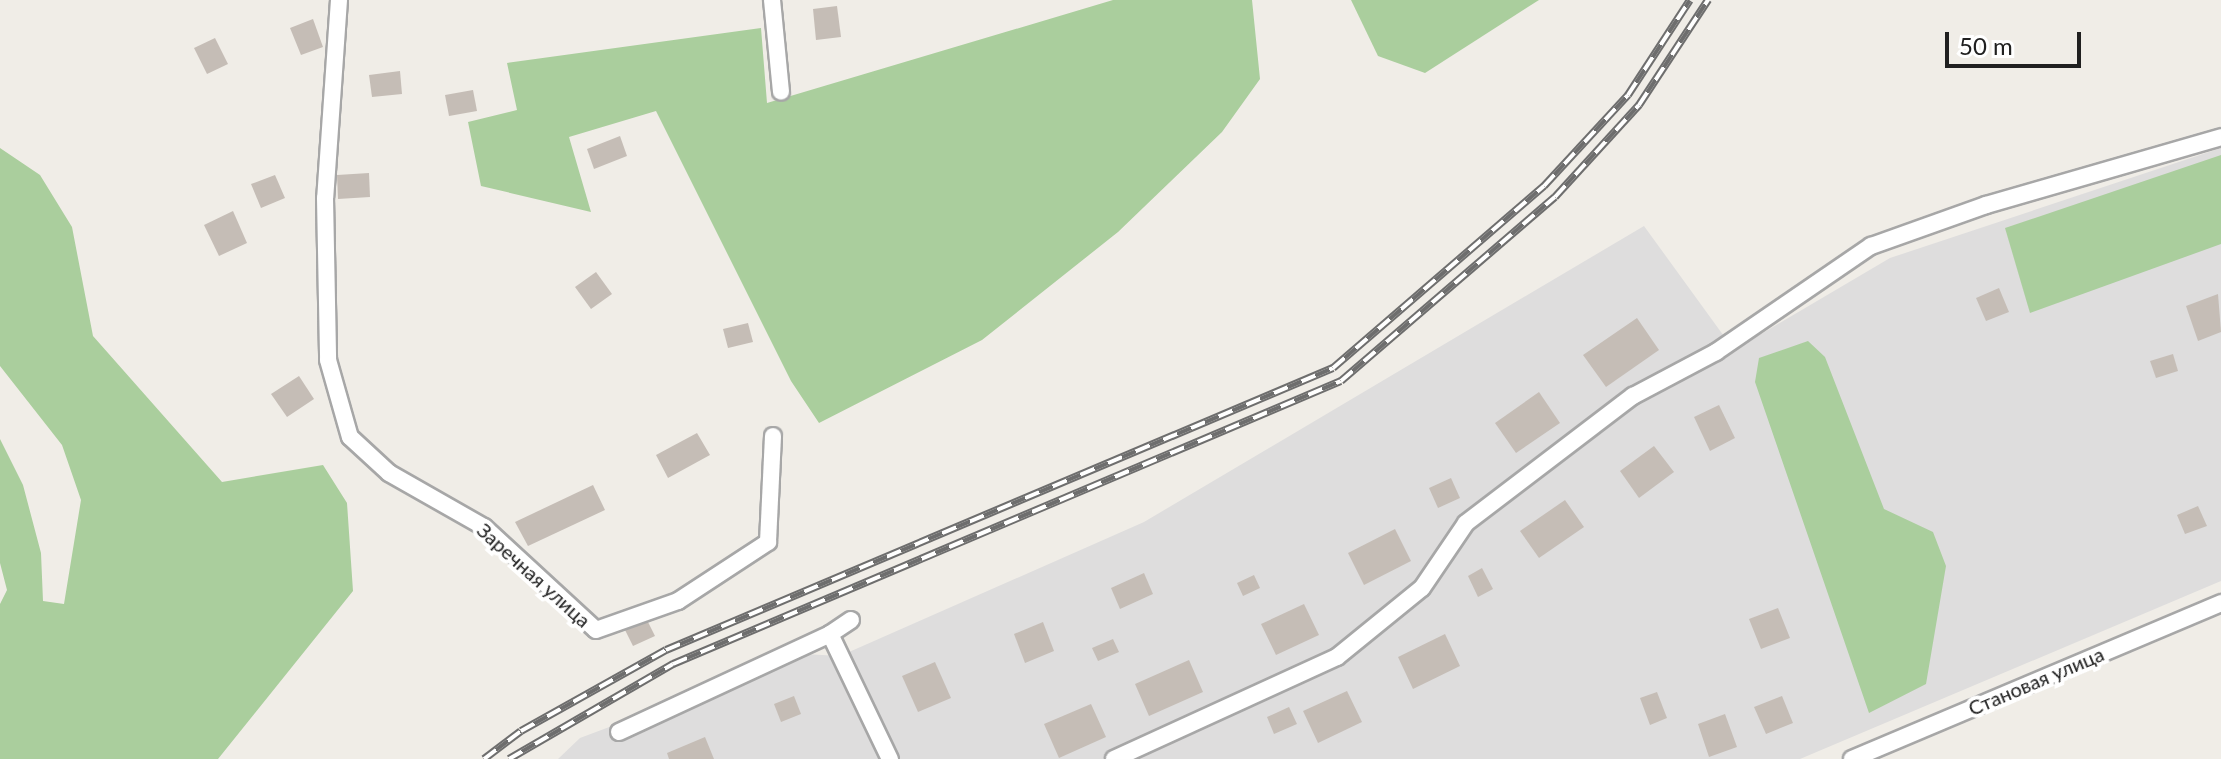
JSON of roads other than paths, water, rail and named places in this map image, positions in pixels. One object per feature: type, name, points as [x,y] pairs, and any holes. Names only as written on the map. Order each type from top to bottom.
[{"type":"street","name":"Заречная улица","points":[[339,0],[325,198],[328,360],[350,437],[389,473],[484,527],[596,630],[678,601],[768,542],[773,436]]},
{"type":"street","points":[[772,0],[781,92]]},
{"type":"street","points":[[1114,759],[1337,657],[1422,588],[1466,523],[1633,396],[1716,352],[1871,246],[1986,205],[2221,137]]},
{"type":"street","name":"Становая улица","points":[[1852,759],[2221,603]]},
{"type":"street","points":[[619,732],[830,634],[851,620]]},
{"type":"street","points":[[830,634],[890,759]]},
{"type":"railway","points":[[484,759],[521,731],[666,650],[1333,368],[1544,186],[1628,95],[1690,0]]},
{"type":"railway","points":[[509,759],[673,664],[1341,381],[1555,197],[1639,105],[1708,0]]}]
